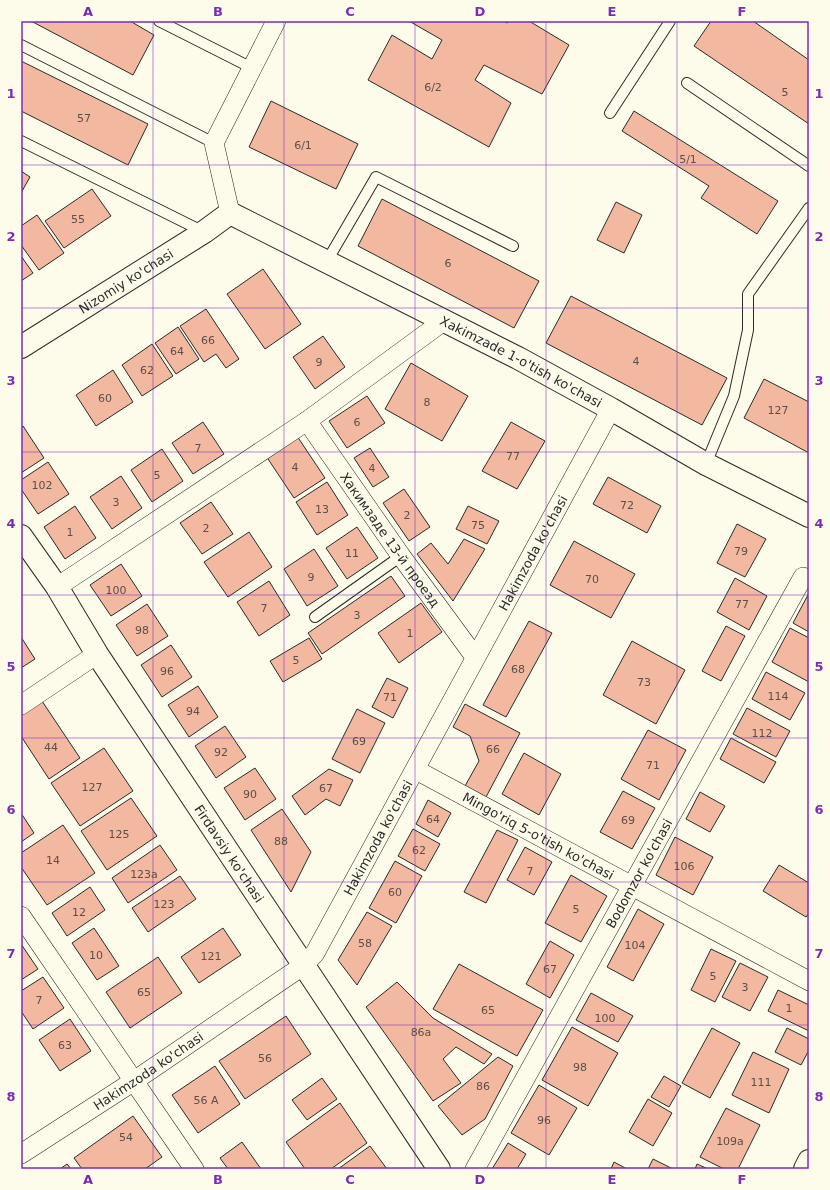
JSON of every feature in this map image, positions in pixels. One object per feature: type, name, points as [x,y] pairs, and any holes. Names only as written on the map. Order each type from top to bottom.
[{"type":"street","points":[[230,212],[214,143],[276,21]]},
{"type":"street","name":"Nizomiy ko'chasi","points":[[21,347],[204,232],[230,212]]},
{"type":"street","name":"Xakimzade 1-o'tish ko'chasi","points":[[230,212],[445,320],[611,409],[706,464],[809,516]]},
{"type":"street","points":[[57,587],[307,421],[445,320]]},
{"type":"street","name":"Hakimzoda ko'chasi","points":[[21,1154],[134,1081],[304,965],[315,953],[416,770],[611,409]]},
{"type":"street","name":"Хакимзаде 13-й проезд","points":[[307,421],[401,556],[476,657]]},
{"type":"street","name":"Firdavsiy ko'chasi","points":[[21,536],[57,587],[97,654],[439,1169]]},
{"type":"street","name":"Bodomzor ko'chasi","points":[[475,1169],[803,578]]},
{"type":"street","points":[[21,705],[97,654]]},
{"type":"street","name":"Mingo'riq 5-o'tish ko'chasi","points":[[416,770],[809,981]]},
{"type":"street","points":[[21,916],[194,1169]]},
{"type":"street","points":[[805,1169],[809,1161]]},
{"type":"lane","points":[[159,21],[252,68]]},
{"type":"lane","points":[[610,113],[670,21]]},
{"type":"lane","points":[[21,45],[214,143]]},
{"type":"lane","points":[[687,83],[809,166]]},
{"type":"lane","points":[[21,141],[204,232]]},
{"type":"lane","points":[[326,261],[376,177],[513,246]]},
{"type":"lane","points":[[706,464],[734,396],[748,330],[748,294],[809,208]]},
{"type":"lane","points":[[315,617],[401,556]]},
{"type":"building","points":[[31,21],[130,21],[154,35],[133,75]]},
{"type":"building","points":[[409,21],[504,21],[507,23],[509,21],[529,21],[569,45],[542,94],[484,65],[475,80],[511,103],[489,147],[368,80],[392,35],[432,59],[442,40]]},
{"type":"building","points":[[711,21],[753,21],[809,60],[809,124],[694,46]]},
{"type":"building","points":[[21,61],[148,124],[128,165],[21,111]]},
{"type":"building","points":[[271,101],[358,144],[336,189],[249,147]]},
{"type":"building","points":[[634,111],[778,201],[757,234],[701,198],[709,186],[622,131]]},
{"type":"building","points":[[21,171],[30,177],[21,193]]},
{"type":"building","points":[[92,189],[111,216],[64,248],[45,221]]},
{"type":"building","points":[[382,199],[539,281],[514,328],[358,246]]},
{"type":"building","points":[[616,202],[642,215],[624,253],[597,240]]},
{"type":"building","points":[[37,215],[64,253],[39,270],[21,245],[21,226]]},
{"type":"building","points":[[21,256],[33,273],[21,281]]},
{"type":"building","points":[[263,269],[301,324],[265,349],[227,294]]},
{"type":"building","points":[[571,296],[727,378],[702,425],[546,343]]},
{"type":"building","points":[[206,309],[239,359],[226,368],[216,354],[204,362],[180,326]]},
{"type":"building","points":[[178,327],[199,359],[176,374],[155,343]]},
{"type":"building","points":[[323,336],[345,367],[315,389],[293,357]]},
{"type":"building","points":[[152,344],[173,376],[142,396],[122,365]]},
{"type":"building","points":[[411,363],[468,396],[442,441],[385,409]]},
{"type":"building","points":[[113,370],[133,402],[96,426],[76,395]]},
{"type":"building","points":[[764,379],[809,402],[809,453],[744,418]]},
{"type":"building","points":[[367,396],[385,423],[347,448],[329,421]]},
{"type":"building","points":[[203,422],[224,454],[193,474],[172,443]]},
{"type":"building","points":[[511,422],[545,441],[517,489],[482,471]]},
{"type":"building","points":[[23,426],[44,458],[21,473],[21,428]]},
{"type":"building","points":[[297,436],[325,478],[294,498],[266,456]]},
{"type":"building","points":[[370,448],[389,477],[373,487],[354,458]]},
{"type":"building","points":[[162,449],[183,481],[152,502],[131,470]]},
{"type":"building","points":[[48,462],[69,494],[38,514],[21,489],[21,480]]},
{"type":"building","points":[[121,476],[142,508],[112,529],[90,497]]},
{"type":"building","points":[[608,477],[661,506],[647,533],[593,504]]},
{"type":"building","points":[[327,482],[348,515],[317,535],[296,502]]},
{"type":"building","points":[[404,489],[430,527],[409,541],[383,503]]},
{"type":"building","points":[[211,502],[233,534],[202,554],[180,523]]},
{"type":"building","points":[[75,506],[96,538],[65,559],[44,527]]},
{"type":"building","points":[[468,506],[499,521],[487,544],[456,529]]},
{"type":"building","points":[[737,524],[766,539],[745,577],[717,563]]},
{"type":"building","points":[[357,527],[378,558],[347,579],[326,548]]},
{"type":"building","points":[[249,532],[272,567],[228,597],[204,562]]},
{"type":"building","points":[[464,539],[485,549],[453,601],[417,554],[431,543],[448,564]]},
{"type":"building","points":[[574,541],[635,574],[611,618],[550,585]]},
{"type":"building","points":[[314,549],[338,586],[307,606],[284,569]]},
{"type":"building","points":[[121,564],[142,596],[111,616],[90,585]]},
{"type":"building","points":[[391,576],[405,596],[322,654],[308,633]]},
{"type":"building","points":[[735,578],[767,596],[749,630],[717,612]]},
{"type":"building","points":[[269,581],[290,615],[259,636],[237,602]]},
{"type":"building","points":[[809,593],[809,632],[793,623]]},
{"type":"building","points":[[421,603],[442,632],[399,663],[378,633]]},
{"type":"building","points":[[147,604],[168,636],[137,656],[116,625]]},
{"type":"building","points":[[529,621],[552,633],[506,717],[483,705]]},
{"type":"building","points":[[726,626],[745,636],[721,681],[702,671]]},
{"type":"building","points":[[790,628],[809,638],[809,682],[772,662]]},
{"type":"building","points":[[21,637],[35,659],[21,668]]},
{"type":"building","points":[[309,638],[322,659],[283,682],[270,661]]},
{"type":"building","points":[[632,641],[685,670],[656,724],[603,695]]},
{"type":"building","points":[[171,645],[192,677],[162,697],[141,665]]},
{"type":"building","points":[[766,672],[805,693],[790,720],[752,699]]},
{"type":"building","points":[[387,678],[408,688],[393,718],[372,707]]},
{"type":"building","points":[[198,686],[218,717],[189,737],[168,705]]},
{"type":"building","points":[[42,701],[80,758],[49,779],[21,736],[21,714]]},
{"type":"building","points":[[465,704],[520,733],[486,797],[465,786],[479,761],[470,736],[453,727]]},
{"type":"building","points":[[747,708],[790,731],[776,757],[733,734]]},
{"type":"building","points":[[357,709],[385,723],[360,773],[332,759]]},
{"type":"building","points":[[225,726],[246,757],[216,778],[195,746]]},
{"type":"building","points":[[648,730],[686,750],[659,800],[621,779]]},
{"type":"building","points":[[731,738],[776,762],[764,783],[720,759]]},
{"type":"building","points":[[104,748],[133,791],[80,826],[51,783]]},
{"type":"building","points":[[524,753],[561,774],[539,815],[502,794]]},
{"type":"building","points":[[255,768],[276,799],[245,820],[224,788]]},
{"type":"building","points":[[329,769],[353,780],[340,806],[326,799],[305,815],[292,796]]},
{"type":"building","points":[[623,791],[655,808],[632,849],[600,832]]},
{"type":"building","points":[[700,792],[725,806],[710,832],[686,819]]},
{"type":"building","points":[[131,798],[157,836],[107,870],[81,831]]},
{"type":"building","points":[[428,800],[451,813],[438,837],[416,824]]},
{"type":"building","points":[[282,809],[311,852],[291,892],[251,830]]},
{"type":"building","points":[[21,813],[34,833],[21,842]]},
{"type":"building","points":[[63,825],[95,873],[47,905],[21,867],[21,853]]},
{"type":"building","points":[[413,829],[440,844],[425,871],[398,856]]},
{"type":"building","points":[[497,830],[518,840],[486,903],[464,892]]},
{"type":"building","points":[[675,837],[713,857],[693,895],[656,875]]},
{"type":"building","points":[[160,845],[177,870],[128,903],[112,878]]},
{"type":"building","points":[[525,847],[552,862],[534,895],[507,880]]},
{"type":"building","points":[[395,861],[422,876],[396,923],[369,908]]},
{"type":"building","points":[[779,865],[809,883],[809,913],[806,917],[763,891]]},
{"type":"building","points":[[571,875],[607,896],[581,942],[545,923]]},
{"type":"building","points":[[180,876],[196,899],[148,932],[132,908]]},
{"type":"building","points":[[90,887],[105,910],[67,936],[52,913]]},
{"type":"building","points":[[638,909],[664,924],[633,981],[607,967]]},
{"type":"building","points":[[367,912],[392,926],[357,985],[338,960]]},
{"type":"building","points":[[94,928],[119,966],[97,980],[72,943]]},
{"type":"building","points":[[223,928],[241,955],[199,983],[181,957]]},
{"type":"building","points":[[550,941],[574,955],[550,998],[526,984]]},
{"type":"building","points":[[21,944],[38,969],[21,980]]},
{"type":"building","points":[[711,949],[736,961],[715,1002],[691,990]]},
{"type":"building","points":[[158,957],[182,993],[130,1028],[106,992]]},
{"type":"building","points":[[740,963],[768,977],[750,1011],[722,997]]},
{"type":"building","points":[[459,964],[543,1010],[517,1056],[433,1009]]},
{"type":"building","points":[[43,977],[64,1008],[33,1029],[21,1011],[21,991]]},
{"type":"building","points":[[397,982],[433,1018],[492,1054],[484,1064],[456,1047],[443,1059],[461,1083],[433,1101],[366,1007]]},
{"type":"building","points":[[778,990],[809,1005],[809,1031],[768,1011]]},
{"type":"building","points":[[591,993],[633,1016],[618,1042],[576,1020]]},
{"type":"building","points":[[286,1016],[311,1054],[245,1099],[219,1061]]},
{"type":"building","points":[[70,1019],[91,1051],[60,1071],[39,1040]]},
{"type":"building","points":[[572,1027],[618,1053],[588,1106],[542,1080]]},
{"type":"building","points":[[712,1028],[740,1043],[710,1098],[682,1083]]},
{"type":"building","points":[[787,1028],[809,1039],[809,1050],[801,1065],[775,1052]]},
{"type":"building","points":[[753,1052],[789,1069],[769,1113],[732,1095]]},
{"type":"building","points":[[498,1057],[513,1066],[485,1119],[462,1135],[438,1106]]},
{"type":"building","points":[[215,1066],[240,1104],[198,1133],[172,1095]]},
{"type":"building","points":[[664,1076],[681,1086],[669,1107],[651,1097]]},
{"type":"building","points":[[322,1078],[337,1099],[307,1120],[292,1100]]},
{"type":"building","points":[[539,1085],[577,1108],[549,1155],[511,1133]]},
{"type":"building","points":[[648,1099],[672,1113],[653,1146],[629,1132]]},
{"type":"building","points":[[340,1103],[367,1143],[331,1169],[305,1169],[286,1142]]},
{"type":"building","points":[[726,1108],[760,1125],[738,1169],[724,1169],[700,1157]]},
{"type":"building","points":[[133,1116],[162,1157],[145,1169],[82,1169],[74,1158]]},
{"type":"building","points":[[242,1142],[261,1169],[228,1169],[220,1158]]},
{"type":"building","points":[[508,1143],[526,1154],[517,1169],[492,1169]]},
{"type":"building","points":[[370,1146],[387,1169],[338,1169]]},
{"type":"building","points":[[653,1159],[673,1169],[648,1169]]},
{"type":"building","points":[[614,1162],[627,1169],[611,1169]]},
{"type":"building","points":[[67,1164],[71,1169],[60,1169]]},
{"type":"building","points":[[697,1164],[708,1169],[695,1169]]}]
